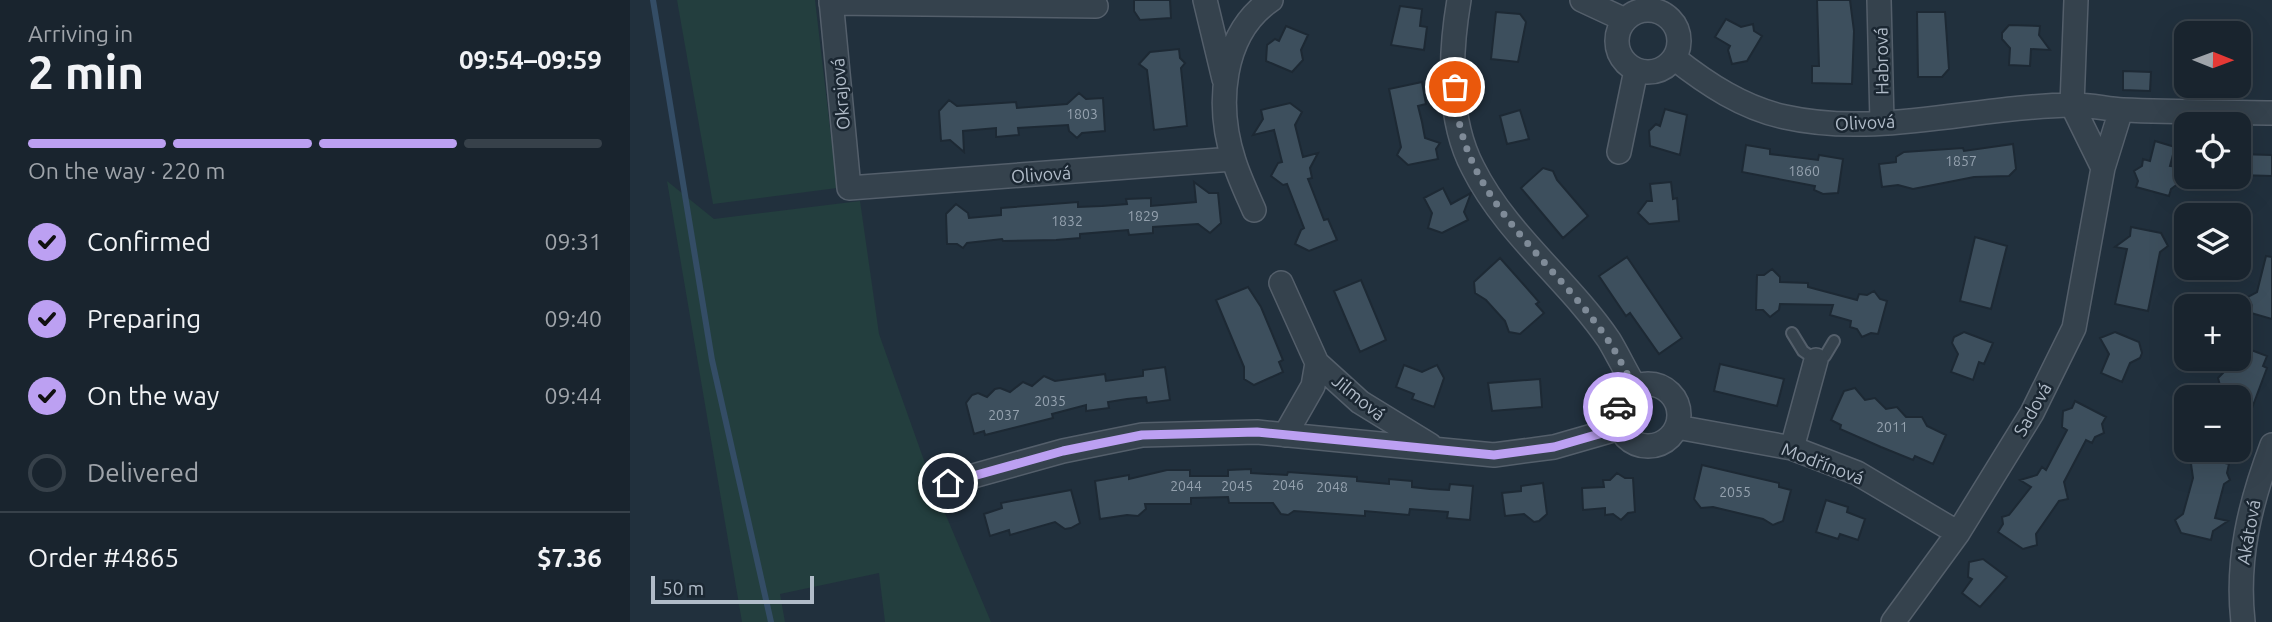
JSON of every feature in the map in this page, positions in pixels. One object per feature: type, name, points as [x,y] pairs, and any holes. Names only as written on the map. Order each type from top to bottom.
[{"type":"street","points":[[1205,0],[1224,82],[1233,159],[1254,210]]},
{"type":"street","points":[[1224,82],[1233,44],[1256,10],[1272,0]]},
{"type":"street","points":[[1459,0],[1453,35],[1455,113],[1472,167],[1512,226],[1608,340],[1634,387]]},
{"type":"street","points":[[1582,0],[1625,20]]},
{"type":"street","name":"Habrová","points":[[1879,0],[1882,122]]},
{"type":"street","points":[[2076,0],[2072,105],[2104,168]]},
{"type":"street","points":[[831,2],[1096,6]]},
{"type":"street","name":"Okrajová","points":[[831,2],[849,188]]},
{"type":"street","points":[[1656,5],[1677,30],[1679,39],[1674,58],[1657,71],[1636,70],[1628,65],[1617,48],[1617,38],[1625,20],[1656,5]]},
{"type":"street","name":"Olivová","points":[[1674,58],[1708,85],[1747,104],[1783,117],[1826,124],[1882,122],[2072,105],[2121,110],[2272,113]]},
{"type":"street","points":[[1619,152],[1636,70]]},
{"type":"street","name":"Sadová","points":[[1893,622],[1958,533],[2032,413],[2074,328],[2104,168],[2121,110]]},
{"type":"street","name":"Olivová","points":[[849,188],[1233,159]]},
{"type":"street","name":"Jilmová","points":[[1281,283],[1317,363],[1360,402],[1438,450]]},
{"type":"street","points":[[1792,448],[1816,360]]},
{"type":"street","name":"Jilmová","points":[[1284,435],[1313,386],[1317,363]]},
{"type":"street","points":[[1655,385],[1673,397],[1679,417],[1677,427],[1663,443],[1643,446],[1625,437],[1620,428],[1617,410],[1620,400],[1634,387],[1655,385]]},
{"type":"street","name":"Modřínová","points":[[1677,427],[1792,448],[1857,473],[1958,533]]},
{"type":"street","points":[[948,483],[1063,451],[1142,435],[1257,432],[1494,455],[1554,447],[1620,428]]},
{"type":"street","name":"Akátová","points":[[2242,622],[2241,573],[2247,524],[2272,445]]},
{"type":"lane","points":[[1792,333],[1803,351],[1816,360],[1825,356],[1834,341]]},
{"type":"green space","points":[[677,0],[815,0],[837,188],[713,204]]},
{"type":"green space","points":[[667,181],[714,219],[860,201],[879,334],[931,480],[991,622],[885,622],[879,573],[780,594],[785,622],[742,622]]},
{"type":"building","points":[[1134,0],[1170,0],[1171,18],[1140,20],[1134,11]]},
{"type":"building","points":[[1817,0],[1850,0],[1854,31],[1852,84],[1812,83],[1812,66],[1819,66]]},
{"type":"building","points":[[1400,6],[1422,9],[1420,26],[1427,27],[1424,50],[1391,45]]},
{"type":"building","points":[[1496,12],[1520,14],[1526,22],[1518,62],[1491,59]]},
{"type":"building","points":[[1917,12],[1945,12],[1949,69],[1942,77],[1918,77]]},
{"type":"building","points":[[1726,19],[1741,27],[1753,24],[1754,31],[1762,36],[1747,61],[1732,64],[1728,50],[1730,46],[1715,37]]},
{"type":"building","points":[[2009,25],[2040,26],[2039,35],[2050,50],[2031,49],[2030,66],[2009,65],[2010,48],[2002,39],[2002,33]]},
{"type":"building","points":[[1286,26],[1308,35],[1301,50],[1303,60],[1292,72],[1266,61],[1267,45],[1275,39],[1279,41]]},
{"type":"building","points":[[1179,49],[1180,58],[1185,63],[1181,68],[1187,126],[1154,130],[1147,70],[1139,64],[1150,52]]},
{"type":"building","points":[[2123,71],[2151,72],[2150,91],[2123,90]]},
{"type":"building","points":[[1422,82],[1426,104],[1418,106],[1425,138],[1440,143],[1436,149],[1438,159],[1408,165],[1397,155],[1401,147],[1389,89]]},
{"type":"building","points":[[1079,93],[1086,99],[1103,98],[1105,131],[1082,133],[1077,138],[1069,131],[1068,125],[1018,128],[1019,135],[996,137],[996,128],[963,131],[964,152],[950,140],[941,141],[939,111],[949,100],[957,106],[1016,102],[1017,108],[1067,104]]},
{"type":"building","points":[[1290,103],[1302,112],[1295,125],[1303,157],[1318,153],[1310,168],[1312,178],[1308,179],[1324,220],[1328,219],[1337,240],[1309,251],[1295,244],[1304,228],[1287,184],[1283,185],[1271,176],[1278,163],[1282,162],[1274,130],[1253,135],[1263,119],[1261,110]]},
{"type":"building","points":[[1665,109],[1687,115],[1680,155],[1650,146],[1649,131],[1656,124],[1660,126]]},
{"type":"building","points":[[1520,110],[1529,139],[1507,144],[1500,116]]},
{"type":"building","points":[[2155,141],[2174,147],[2170,166],[2174,167],[2174,187],[2169,196],[2136,187],[2138,181],[2134,171],[2142,166],[2143,159],[2150,161]]},
{"type":"building","points":[[2013,144],[2016,169],[2009,176],[1974,177],[1913,189],[1898,185],[1882,187],[1879,164],[1896,162],[1896,157],[1904,152],[1963,148],[1964,151]]},
{"type":"building","points":[[1746,145],[1770,149],[1770,154],[1818,160],[1819,155],[1843,159],[1838,193],[1823,194],[1814,190],[1815,186],[1742,172]]},
{"type":"building","points":[[2251,154],[2272,155],[2272,176],[2251,175]]},
{"type":"building","points":[[1543,168],[1553,171],[1557,180],[1588,216],[1563,238],[1521,188]]},
{"type":"building","points":[[1194,182],[1209,193],[1218,193],[1221,223],[1210,233],[1198,224],[1153,227],[1153,233],[1129,235],[1128,230],[1080,234],[1080,238],[1056,240],[1002,239],[967,243],[963,248],[957,244],[947,244],[946,214],[956,204],[968,213],[969,218],[1001,215],[1001,208],[1078,202],[1078,207],[1127,204],[1126,199],[1151,198],[1151,206],[1196,202]]},
{"type":"building","points":[[1671,182],[1673,199],[1677,198],[1679,221],[1649,224],[1638,213],[1647,201],[1652,201],[1650,184]]},
{"type":"building","points":[[1443,188],[1451,204],[1471,193],[1464,212],[1468,220],[1442,233],[1428,228],[1432,213],[1424,198]]},
{"type":"building","points":[[2131,227],[2161,233],[2168,246],[2160,252],[2148,311],[2115,304],[2127,249],[2115,247],[2130,236]]},
{"type":"building","points":[[1975,237],[2007,246],[1991,309],[1960,301]]},
{"type":"building","points":[[2266,256],[2272,257],[2272,319],[2251,313],[2251,295],[2257,292]]},
{"type":"building","points":[[1627,257],[1682,338],[1659,354],[1630,313],[1626,316],[1599,276]]},
{"type":"building","points":[[1500,258],[1539,302],[1536,304],[1544,313],[1520,334],[1509,332],[1505,321],[1486,300],[1475,293],[1474,282]]},
{"type":"building","points":[[1772,269],[1780,277],[1780,282],[1808,283],[1808,287],[1857,300],[1859,294],[1867,295],[1874,291],[1880,299],[1887,301],[1878,334],[1871,333],[1862,337],[1857,329],[1850,327],[1851,321],[1830,315],[1833,305],[1780,304],[1779,310],[1770,317],[1763,310],[1756,310],[1757,275],[1764,275]]},
{"type":"building","points":[[1361,280],[1386,340],[1360,352],[1334,291]]},
{"type":"building","points":[[1248,287],[1261,307],[1283,360],[1279,362],[1283,372],[1254,385],[1244,379],[1244,367],[1216,300]]},
{"type":"building","points":[[1964,332],[1993,343],[1984,364],[1979,362],[1973,380],[1951,372],[1958,354],[1952,343],[1954,337]]},
{"type":"building","points":[[2115,332],[2139,342],[2142,353],[2140,358],[2130,363],[2122,382],[2101,373],[2109,354],[2100,338]]},
{"type":"building","points":[[2251,350],[2267,356],[2263,366],[2267,368],[2251,411],[2251,385],[2220,385],[2218,378],[2225,371],[2251,371]]},
{"type":"building","points":[[1720,364],[1784,379],[1777,406],[1714,391]]},
{"type":"building","points":[[1404,365],[1422,372],[1437,365],[1444,378],[1434,407],[1412,399],[1414,394],[1396,387]]},
{"type":"building","points":[[1165,367],[1170,400],[1147,403],[1146,397],[1127,399],[1108,402],[1109,408],[1086,411],[1086,405],[1052,414],[1053,418],[985,435],[984,431],[974,434],[966,403],[972,395],[978,393],[987,397],[1000,388],[1010,392],[1023,382],[1032,386],[1044,376],[1055,381],[1105,374],[1106,381],[1143,376],[1143,370]]},
{"type":"building","points":[[1540,379],[1542,407],[1492,411],[1488,383]]},
{"type":"building","points":[[1855,388],[1865,400],[1875,398],[1886,409],[1897,407],[1906,417],[1922,417],[1927,426],[1946,435],[1933,464],[1915,456],[1913,460],[1840,429],[1841,425],[1831,420],[1844,391]]},
{"type":"building","points":[[2075,401],[2106,417],[2102,424],[2104,433],[2095,437],[2092,443],[2086,440],[2064,482],[2068,499],[2059,501],[2036,534],[2037,545],[2023,549],[1998,532],[2003,524],[2002,517],[2009,515],[2031,487],[2020,480],[2037,475],[2042,467],[2046,470],[2067,430],[2062,427],[2063,411],[2072,408]]},
{"type":"building","points":[[2191,464],[2229,464],[2227,473],[2230,480],[2224,484],[2215,518],[2228,521],[2213,531],[2211,540],[2181,533],[2175,520],[2183,514],[2193,478]]},
{"type":"building","points":[[1702,465],[1779,483],[1779,487],[1791,490],[1783,521],[1773,525],[1763,519],[1713,507],[1701,508],[1694,499]]},
{"type":"building","points":[[1251,469],[1251,473],[1287,475],[1288,472],[1357,477],[1357,481],[1389,484],[1389,479],[1412,481],[1412,487],[1430,489],[1449,490],[1450,484],[1473,486],[1470,520],[1447,518],[1448,512],[1410,509],[1409,515],[1365,511],[1365,516],[1294,511],[1288,515],[1281,514],[1273,503],[1229,503],[1228,497],[1191,498],[1191,504],[1145,504],[1146,509],[1138,516],[1100,519],[1095,481],[1129,475],[1129,479],[1167,470],[1190,470],[1190,476],[1228,476],[1228,470]]},
{"type":"building","points":[[1617,473],[1625,478],[1633,478],[1635,512],[1628,513],[1621,520],[1613,514],[1605,515],[1605,508],[1583,510],[1582,488],[1604,487],[1603,480],[1610,480]]},
{"type":"building","points":[[1543,483],[1547,514],[1539,521],[1534,522],[1524,514],[1505,516],[1502,493],[1521,491],[1521,486]]},
{"type":"building","points":[[1071,490],[1080,523],[1065,529],[1055,522],[1010,535],[1009,530],[990,536],[984,514],[1002,508],[1001,503]]},
{"type":"building","points":[[1826,500],[1848,507],[1847,512],[1865,519],[1858,540],[1840,534],[1838,539],[1816,532]]},
{"type":"building","points":[[1983,559],[2007,577],[1980,607],[1962,593],[1972,579],[1968,577],[1969,562]]},
{"type":"waterway","points":[[653,0],[712,360],[771,622]]},
{"type":"way so far","points":[[1455,87],[1455,113],[1472,167],[1512,226],[1608,340],[1634,387],[1620,400],[1618,407]]},
{"type":"route","points":[[948,483],[1063,451],[1142,435],[1257,432],[1494,455],[1554,447],[1620,428],[1617,419],[1618,407]]}]
